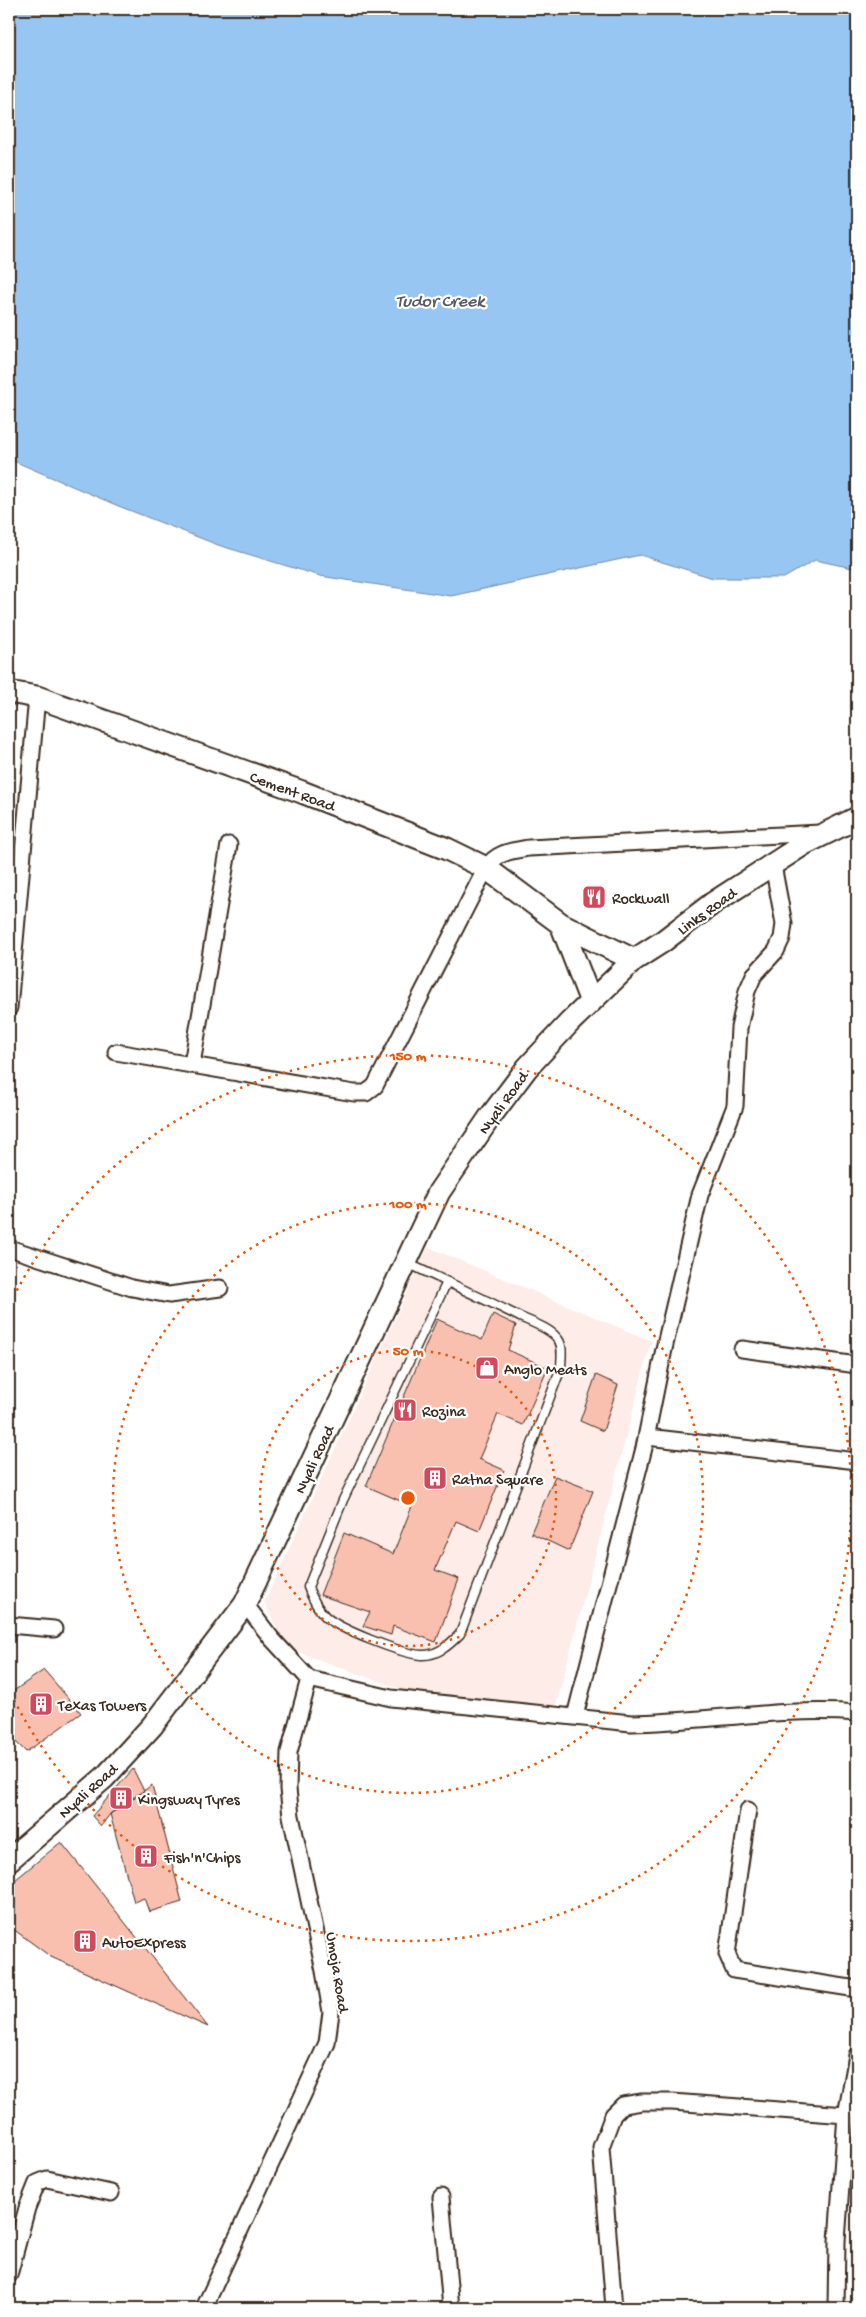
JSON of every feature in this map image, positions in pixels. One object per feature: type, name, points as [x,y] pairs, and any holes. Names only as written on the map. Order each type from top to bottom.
[{"type":"main road","name":"Cement Road","points":[[9,692],[37,697],[319,799],[447,849],[486,868],[560,924],[634,960]]},
{"type":"main road","name":"Links Road","points":[[570,1022],[634,960],[662,942],[713,904],[773,865],[857,818]]},
{"type":"main road","points":[[560,924],[591,1002]]},
{"type":"main road","name":"Nyali Road","points":[[9,1860],[104,1777],[157,1719],[245,1604],[439,1192],[527,1068],[570,1022]]},
{"type":"street","points":[[9,1008],[37,697]]},
{"type":"street","points":[[116,1052],[354,1094],[366,1093],[371,1090],[486,868],[491,861],[506,851],[529,848],[828,833]]},
{"type":"street","points":[[192,1064],[229,845]]},
{"type":"street","points":[[574,1716],[647,1437],[664,1349],[700,1195],[734,1106],[739,1028],[747,991],[754,975],[776,951],[782,938],[784,924],[773,865]]},
{"type":"street","points":[[9,1248],[132,1288],[169,1295],[220,1288]]},
{"type":"street","points":[[742,1349],[857,1365]]},
{"type":"street","points":[[647,1437],[857,1461]]},
{"type":"street","points":[[245,1604],[272,1639],[309,1679],[390,1698],[631,1723],[670,1723],[735,1716],[791,1713],[857,1713]]},
{"type":"street","points":[[9,1625],[54,1629]]},
{"type":"street","name":"Umoja Road","points":[[204,2308],[327,2043],[331,2012],[291,1816],[288,1789],[289,1752],[309,1679]]},
{"type":"street","points":[[748,1810],[727,1954],[730,1964],[734,1970],[857,1989]]},
{"type":"street","points":[[836,2308],[837,2241],[846,2114],[857,2055]]},
{"type":"street","points":[[614,2308],[602,2147],[613,2115],[623,2105],[642,2102],[672,2102],[846,2114]]},
{"type":"street","points":[[9,2275],[13,2244],[37,2183],[47,2179],[111,2193]]},
{"type":"street","points":[[441,2197],[450,2308]]},
{"type":"lane","points":[[406,1263],[446,1282],[538,1326],[557,1338],[562,1349],[561,1368],[460,1634],[445,1649],[422,1655],[371,1640],[326,1618],[313,1600],[308,1586],[343,1500],[446,1282]]},
{"type":"shaded area","name":"Ratna Square","points":[[428,1247],[651,1341],[556,1705],[417,1695],[287,1648],[264,1603]]},
{"type":"water","name":"Tudor Creek","points":[[9,9],[857,9],[857,569],[815,560],[784,578],[713,578],[640,555],[451,596],[320,576],[218,545],[116,505],[9,459]]},
{"type":"building","name":"Ratna Square","points":[[493,1314],[516,1325],[508,1350],[548,1368],[523,1425],[498,1414],[479,1459],[504,1470],[479,1531],[456,1521],[435,1570],[459,1579],[436,1642],[393,1626],[391,1635],[363,1626],[370,1612],[320,1595],[344,1533],[393,1554],[412,1506],[366,1486],[437,1319],[482,1340]]},
{"type":"building","points":[[596,1375],[618,1385],[603,1431],[580,1421]]},
{"type":"building","points":[[555,1476],[593,1491],[569,1551],[531,1533]]},
{"type":"building","name":"Texas Towers","points":[[44,1670],[81,1713],[26,1752],[9,1735],[9,1694]]},
{"type":"building","name":"Kingsway Tyres","points":[[133,1769],[144,1791],[110,1814],[101,1826],[92,1816]]},
{"type":"building","name":"Fish'n'Chips","points":[[152,1785],[182,1902],[149,1912],[144,1898],[134,1902],[110,1814]]},
{"type":"building","name":"AutoExpress","points":[[61,1842],[208,2027],[51,1957],[9,1926],[9,1885]]},
{"type":"place","name":"Rockwall","points":[[594,897]]},
{"type":"place","name":"Anglo Meats","points":[[487,1368]]},
{"type":"place","name":"Rozina","points":[[405,1410]]},
{"type":"place","name":"Ratna Square","points":[[435,1478]]},
{"type":"place","name":"Texas Towers","points":[[41,1704]]},
{"type":"place","name":"Kingsway Tyres","points":[[121,1798]]},
{"type":"place","name":"Fish'n'Chips","points":[[146,1856]]},
{"type":"place","name":"AutoExpress","points":[[85,1941]]}]
